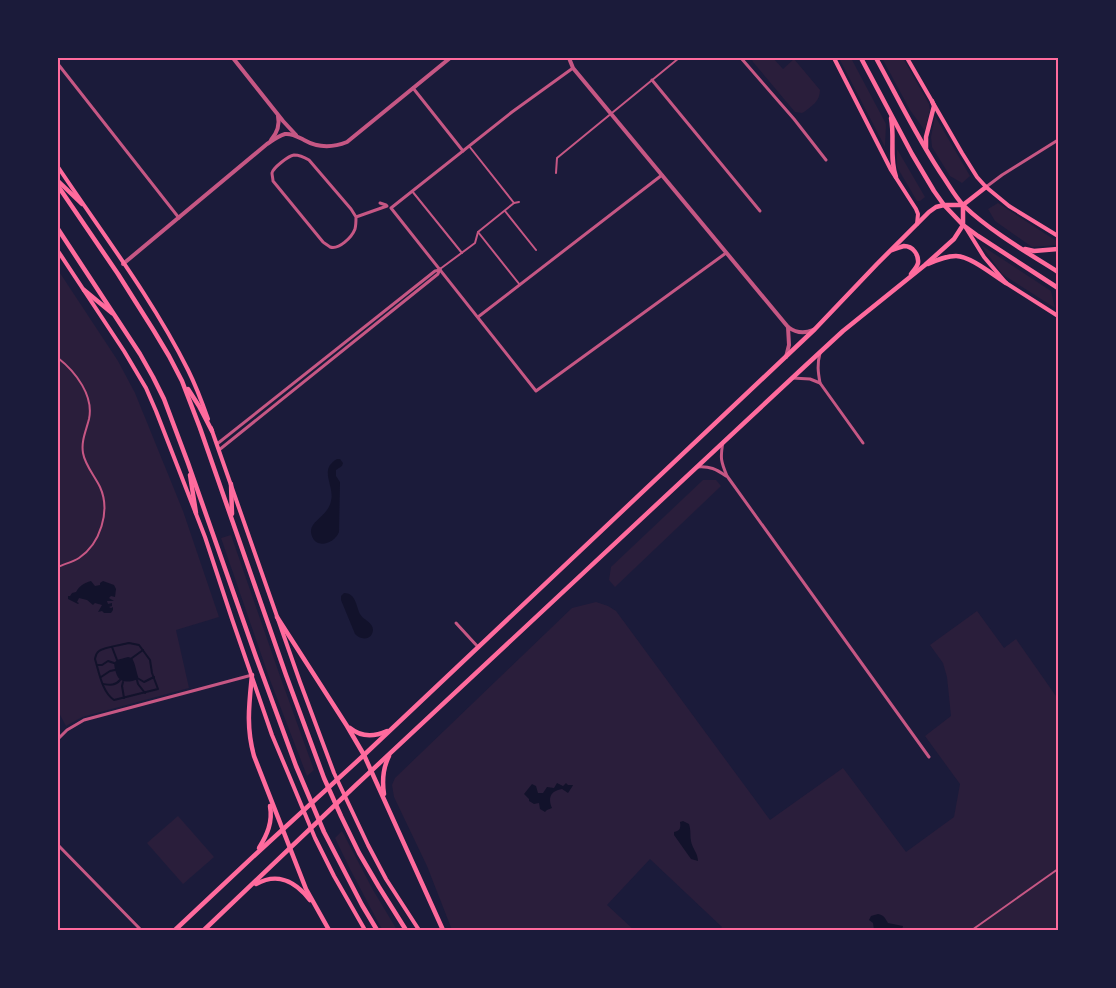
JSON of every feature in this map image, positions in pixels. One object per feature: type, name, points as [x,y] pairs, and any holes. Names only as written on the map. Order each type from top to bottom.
[{"type":"main road","points":[[834,58],[891,170],[916,209],[917,224]]},
{"type":"main road","points":[[861,58],[934,192],[944,204],[963,224],[978,236],[1058,288]]},
{"type":"main road","points":[[876,58],[927,152],[963,205],[986,224],[1058,272]]},
{"type":"main road","points":[[907,58],[962,153],[986,188],[1009,206],[1058,236]]},
{"type":"main road","points":[[927,152],[926,137],[934,106],[932,101]]},
{"type":"main road","points":[[889,112],[893,132],[892,162],[896,177]]},
{"type":"main road","points":[[58,167],[153,308],[188,371],[200,397],[323,744],[350,809],[368,845],[386,879],[419,930]]},
{"type":"main road","points":[[58,181],[82,204]]},
{"type":"main road","points":[[58,186],[118,274],[169,356],[182,381],[314,751],[341,816],[379,887],[406,930]]},
{"type":"main road","points":[[175,930],[364,756],[786,357],[917,224],[936,207],[944,204],[963,205],[986,188]]},
{"type":"main road","points":[[204,930],[390,753],[820,352],[954,239],[963,224],[963,205]]},
{"type":"main road","points":[[963,224],[984,257],[1006,283]]},
{"type":"main road","points":[[58,230],[153,377],[171,417],[296,766],[324,832],[377,930]]},
{"type":"main road","points":[[889,251],[904,246],[909,247],[918,256],[917,264],[904,282]]},
{"type":"main road","points":[[1021,248],[1034,251],[1058,249]]},
{"type":"main road","points":[[58,250],[146,388],[196,513],[272,735],[315,838],[365,930]]},
{"type":"main road","points":[[925,265],[950,256],[969,259],[1058,316]]},
{"type":"main road","points":[[84,290],[116,317]]},
{"type":"main road","points":[[182,381],[199,406],[212,431]]},
{"type":"main road","points":[[188,464],[196,513]]},
{"type":"main road","points":[[231,484],[232,520]]},
{"type":"main road","points":[[277,617],[347,726],[364,756],[443,930]]},
{"type":"main road","points":[[252,675],[248,727],[254,756],[306,889],[329,930]]},
{"type":"main road","points":[[347,726],[357,733],[371,736],[384,733],[393,728]]},
{"type":"main road","points":[[385,801],[383,780],[390,753]]},
{"type":"main road","points":[[256,854],[265,838],[271,821],[268,795]]},
{"type":"main road","points":[[248,888],[266,880],[274,879],[291,882],[303,892],[316,909]]},
{"type":"street","points":[[233,58],[297,136]]},
{"type":"street","points":[[267,144],[283,135],[292,134],[320,146],[340,144],[353,137],[450,58]]},
{"type":"street","points":[[569,58],[573,68],[788,327],[793,331],[800,332],[815,329]]},
{"type":"street","points":[[556,173],[557,158],[679,58]]},
{"type":"street","points":[[741,58],[826,160]]},
{"type":"street","points":[[58,64],[179,218]]},
{"type":"street","points":[[356,217],[389,207],[512,112],[573,68]]},
{"type":"street","points":[[652,80],[760,211]]},
{"type":"street","points":[[413,88],[463,151]]},
{"type":"street","points":[[123,264],[267,144],[278,128],[279,120],[276,112]]},
{"type":"street","points":[[986,188],[1002,175],[1058,140]]},
{"type":"street","points":[[469,146],[514,203]]},
{"type":"street","points":[[290,156],[302,156],[309,160],[356,217],[356,227],[352,235],[340,246],[330,247],[323,242],[273,181],[272,174],[274,169],[290,156]]},
{"type":"street","points":[[478,317],[662,175]]},
{"type":"street","points":[[412,191],[462,253]]},
{"type":"street","points":[[217,444],[435,271],[475,243],[478,232],[514,203],[519,202]]},
{"type":"street","points":[[380,203],[389,207],[536,391],[726,253]]},
{"type":"street","points":[[505,210],[536,250]]},
{"type":"street","points":[[478,232],[520,284]]},
{"type":"street","points":[[219,450],[438,274],[440,269]]},
{"type":"street","points":[[786,357],[788,327]]},
{"type":"street","points":[[820,352],[818,363],[820,383],[863,443]]},
{"type":"street","points":[[58,358],[84,389],[88,399],[90,408],[82,444],[83,455],[101,488],[104,509],[102,525],[90,549],[78,559],[58,567]]},
{"type":"street","points":[[792,378],[810,379],[820,383]]},
{"type":"street","points":[[724,442],[721,454],[727,476],[929,757]]},
{"type":"street","points":[[697,467],[707,466],[727,476]]},
{"type":"street","points":[[456,624],[478,648]]},
{"type":"street","points":[[58,739],[67,730],[84,720],[252,675]]},
{"type":"street","points":[[58,845],[141,930]]},
{"type":"street","points":[[972,930],[1058,869]]},
{"type":"shaded area","points":[[751,58],[773,58],[783,69],[794,59],[820,90],[817,100],[804,112],[795,112]]},
{"type":"shaded area","points":[[839,58],[851,58],[886,124],[885,147]]},
{"type":"shaded area","points":[[882,58],[903,58],[929,104],[930,110],[925,131],[910,110]]},
{"type":"shaded area","points":[[935,116],[970,176],[962,183],[950,176],[932,147],[931,137]]},
{"type":"shaded area","points":[[897,149],[925,197],[920,201],[917,201],[897,167]]},
{"type":"shaded area","points":[[998,203],[1058,242],[1058,245],[1032,247],[995,221],[988,209]]},
{"type":"shaded area","points":[[981,245],[1051,291],[1055,308],[1002,274]]},
{"type":"shaded area","points":[[58,270],[118,361],[135,393],[183,511],[219,617],[176,630],[189,688],[82,717],[66,726],[58,711]]},
{"type":"shaded area","points":[[340,459],[343,463],[336,470],[336,476],[340,482],[339,532],[333,540],[324,544],[319,543],[313,538],[311,528],[326,511],[331,501],[332,495],[328,473],[331,463]]},
{"type":"shaded area","points":[[703,480],[716,480],[721,486],[615,587],[609,580],[611,567]]},
{"type":"shaded area","points":[[231,535],[314,770],[307,776],[270,680],[221,538]]},
{"type":"shaded area","points":[[91,581],[95,586],[100,585],[103,581],[114,585],[116,589],[115,597],[111,596],[109,598],[114,601],[107,601],[108,604],[112,603],[112,606],[109,607],[113,607],[111,613],[98,612],[102,605],[95,603],[93,605],[87,600],[79,598],[78,604],[68,599],[68,596],[76,592],[82,585]]},
{"type":"shaded area","points":[[344,593],[351,595],[360,614],[373,627],[372,634],[368,638],[355,634],[341,600],[341,596]]},
{"type":"shaded area","points":[[596,602],[616,611],[770,820],[843,768],[906,852],[954,817],[960,784],[925,736],[951,716],[947,677],[943,663],[930,645],[977,611],[1004,648],[1016,639],[1058,699],[1058,930],[719,930],[722,927],[650,859],[607,905],[634,930],[452,930],[427,866],[394,797],[392,785],[395,778],[572,608]]},
{"type":"shaded area","points":[[128,657],[132,658],[139,679],[128,682],[118,678],[114,663],[117,660]]},
{"type":"shaded area","points":[[557,783],[563,786],[566,783],[573,785],[568,793],[562,789],[555,791],[550,798],[552,808],[545,812],[540,809],[539,803],[534,804],[529,801],[524,794],[532,784],[536,786],[538,793],[543,793],[547,787],[554,788]]},
{"type":"shaded area","points":[[178,816],[214,857],[183,884],[147,843]]},
{"type":"shaded area","points":[[683,821],[689,824],[692,844],[698,861],[691,859],[674,835],[674,832],[680,829],[680,822]]},
{"type":"shaded area","points":[[342,831],[373,890],[397,930],[383,930],[379,924],[335,838]]},
{"type":"shaded area","points":[[878,914],[883,916],[888,923],[903,926],[902,930],[874,930],[873,923],[869,920],[871,916]]},
{"type":"waterway","points":[[129,643],[139,645],[150,660],[152,673],[158,689],[114,700],[107,692],[102,681],[95,659],[96,655],[101,650],[109,647],[129,643]]},
{"type":"waterway","points":[[112,647],[117,660]]},
{"type":"waterway","points":[[132,658],[143,650]]},
{"type":"waterway","points":[[97,665],[102,665],[108,661],[114,663]]},
{"type":"waterway","points":[[101,677],[115,670]]},
{"type":"waterway","points":[[139,679],[144,682],[154,677]]},
{"type":"waterway","points":[[103,684],[110,685],[120,680]]},
{"type":"waterway","points":[[137,680],[145,693]]},
{"type":"waterway","points":[[123,682],[124,698]]}]
